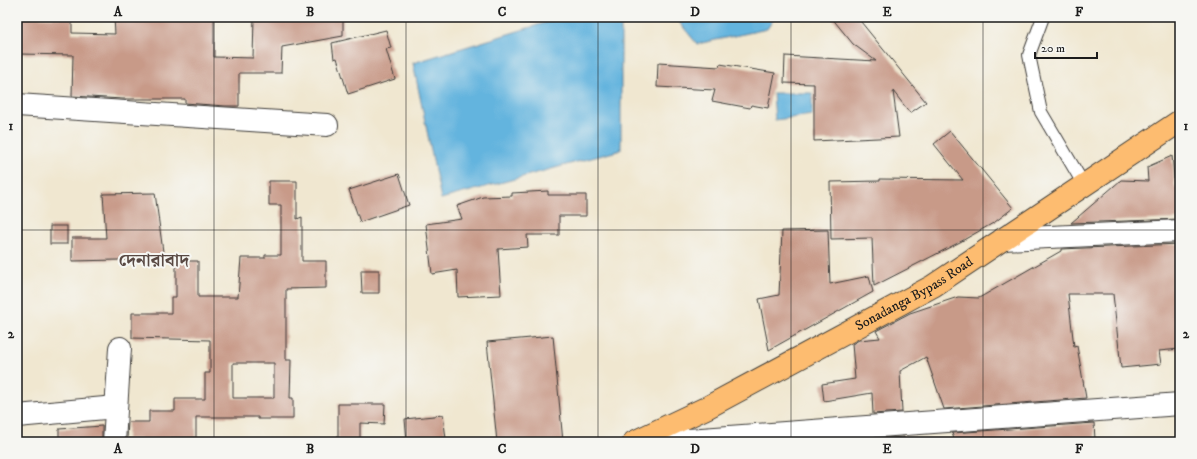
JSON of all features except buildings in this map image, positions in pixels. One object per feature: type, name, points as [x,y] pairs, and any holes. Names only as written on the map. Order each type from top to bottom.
[{"type":"main road","name":"Sonadanga Bypass Road","points":[[634,442],[708,407],[933,286],[1180,121]]},
{"type":"street","points":[[17,105],[327,125]]},
{"type":"street","points":[[1154,138],[1180,135]]},
{"type":"street","points":[[1002,239],[1180,231]]},
{"type":"street","points":[[114,442],[120,348]]},
{"type":"street","points":[[660,442],[702,441],[1180,404]]},
{"type":"street","points":[[17,416],[116,407]]},
{"type":"lane","points":[[1043,17],[1029,55],[1041,112],[1084,185]]},
{"type":"water","points":[[564,17],[621,17],[621,150],[441,199],[413,63]]},
{"type":"water","points":[[675,17],[775,17],[767,29],[697,44]]},
{"type":"water","points":[[773,93],[812,93],[812,115],[775,120]]},
{"type":"district","name":"দেনারাবাদ","points":[[154,261]]}]
